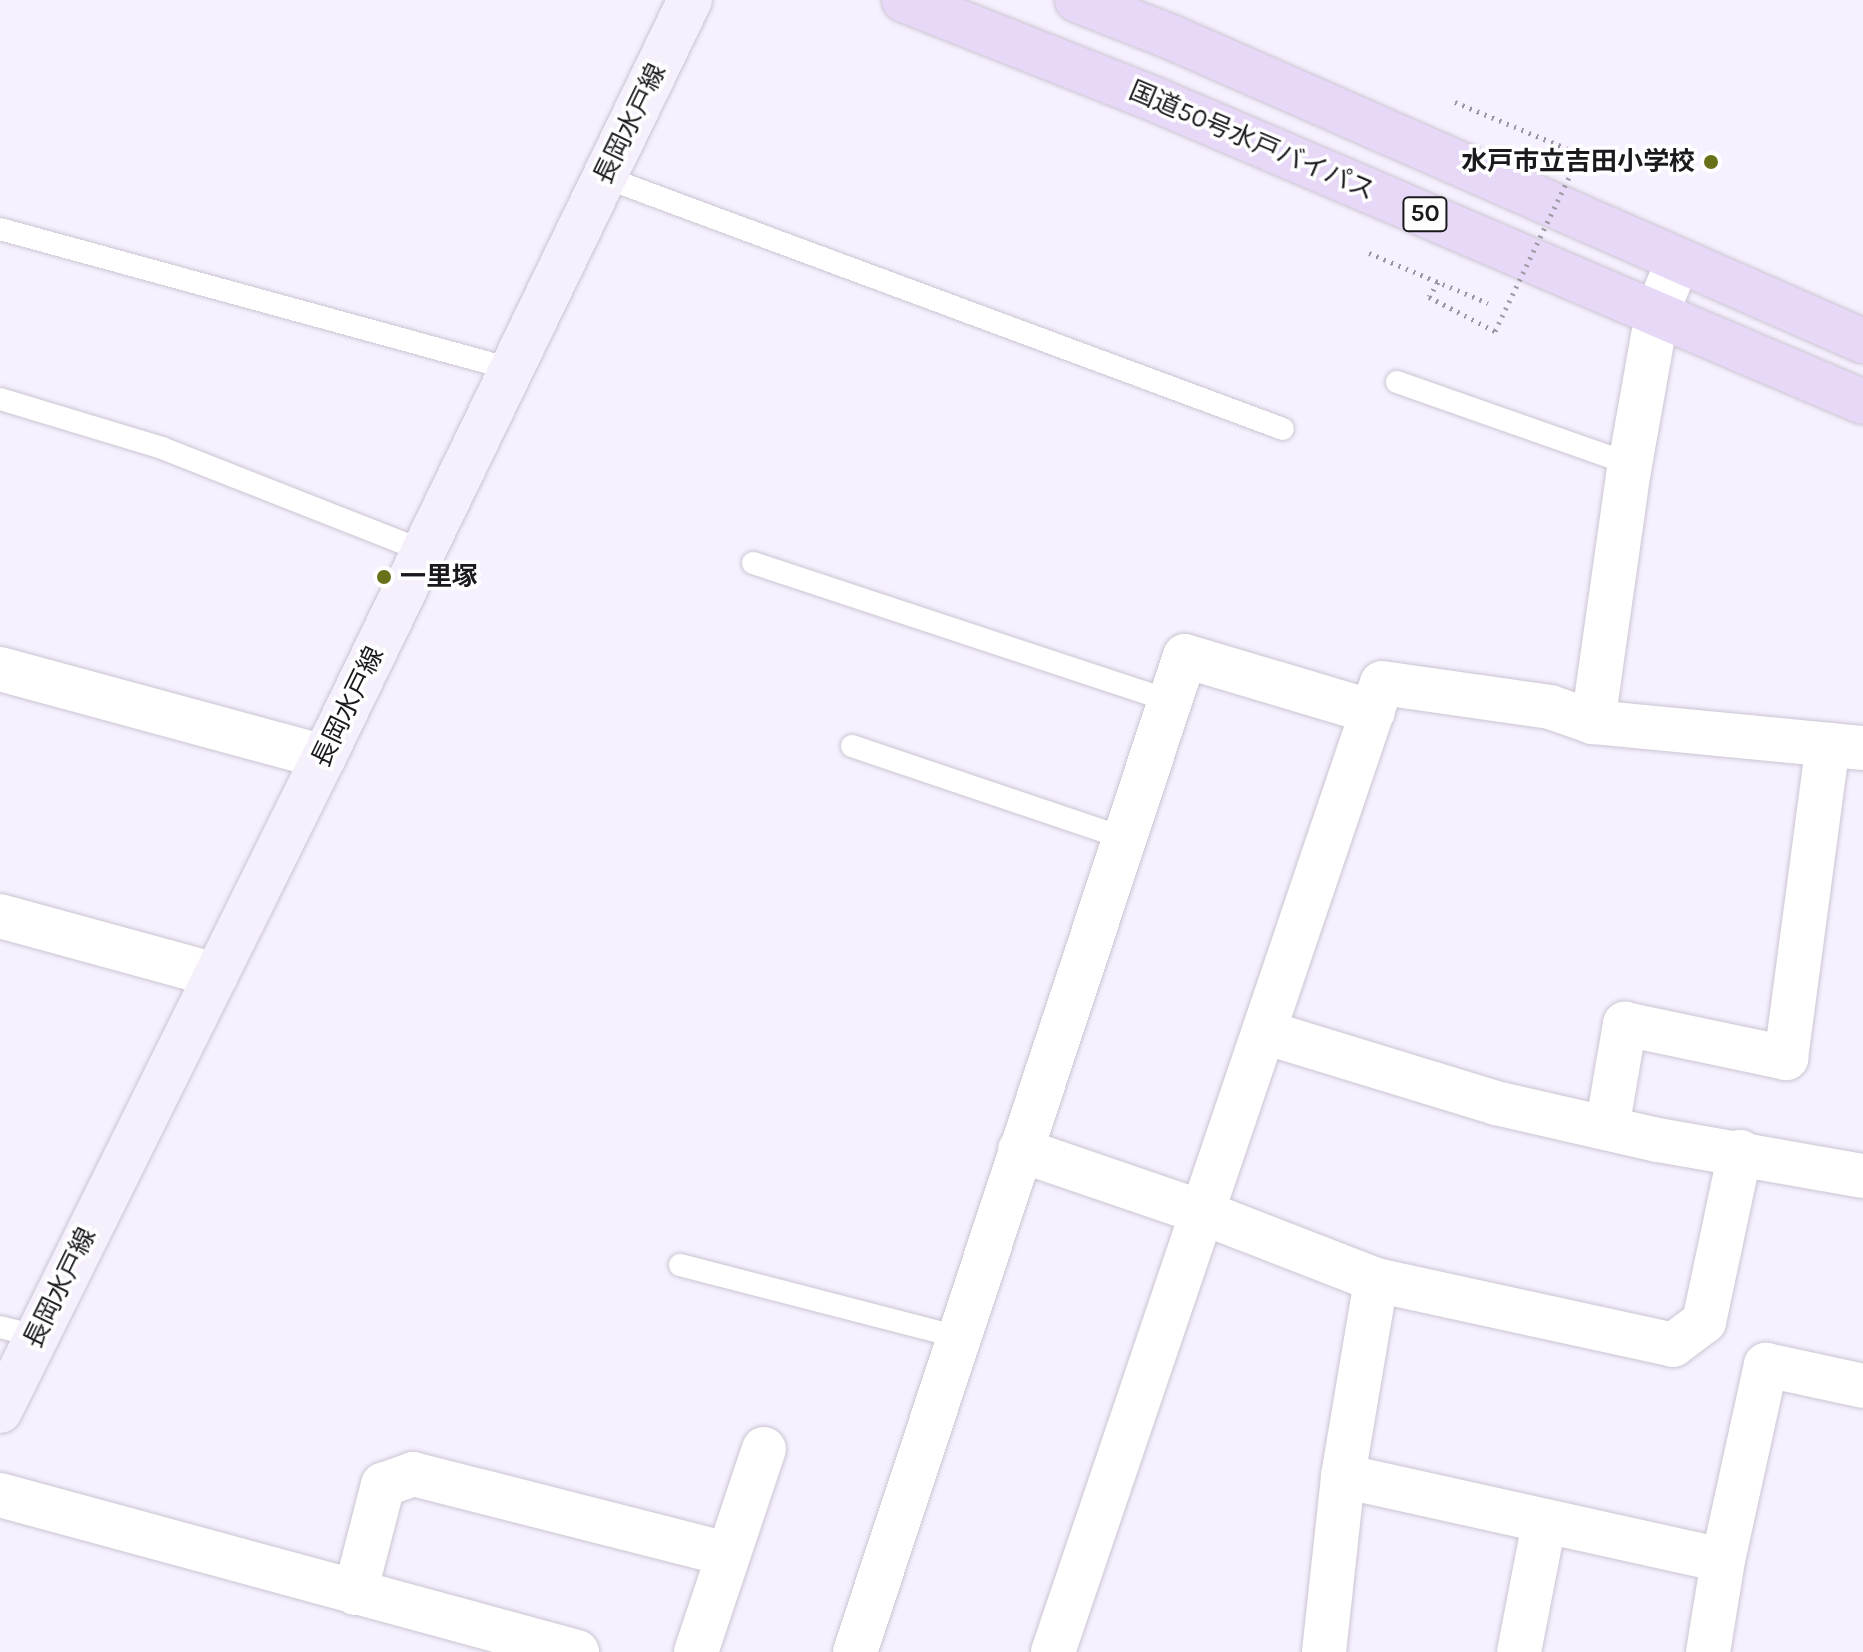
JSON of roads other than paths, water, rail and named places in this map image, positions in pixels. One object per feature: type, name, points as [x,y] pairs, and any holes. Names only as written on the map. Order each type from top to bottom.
[{"type":"highway","name":"国道50号水戸バイパス","points":[[904,0],[1161,102],[1863,402]]},
{"type":"highway","name":"50","points":[[1077,0],[1171,37],[1863,341]]},
{"type":"main road","name":"長岡水戸線","points":[[0,1411],[18,1332],[216,975],[690,0]]},
{"type":"street","points":[[1593,722],[1630,464],[1657,313],[1678,260]]},
{"type":"street","points":[[855,1652],[1185,656],[1373,712]]},
{"type":"street","points":[[0,669],[324,757]]},
{"type":"street","points":[[1053,1652],[1382,683],[1550,707],[1593,722],[1846,746],[1786,1058],[1625,1024],[1607,1128]]},
{"type":"street","points":[[0,916],[216,975]]},
{"type":"street","points":[[1264,1032],[1496,1103],[1607,1128],[1863,1176]]},
{"type":"street","points":[[1020,1150],[1201,1212],[1376,1280],[1673,1345],[1704,1322],[1740,1152]]},
{"type":"street","points":[[1324,1652],[1343,1476],[1376,1280]]},
{"type":"street","points":[[1708,1652],[1723,1560],[1766,1365],[1863,1386]]},
{"type":"street","points":[[696,1652],[764,1449]]},
{"type":"street","points":[[355,1593],[383,1485],[413,1474],[728,1554]]},
{"type":"street","points":[[1343,1476],[1544,1523],[1723,1560]]},
{"type":"street","points":[[0,1495],[577,1652]]},
{"type":"street","points":[[1519,1652],[1544,1523]]},
{"type":"lane","points":[[604,177],[1283,429]]},
{"type":"lane","points":[[0,229],[511,369]]},
{"type":"lane","points":[[1397,382],[1630,464]]},
{"type":"lane","points":[[0,399],[162,448],[423,551]]},
{"type":"lane","points":[[753,563],[1170,701]]},
{"type":"lane","points":[[852,746],[1124,838]]},
{"type":"lane","points":[[680,1265],[959,1337]]},
{"type":"place","name":"水戸市立吉田小学校","points":[[1711,162]]},
{"type":"place","name":"一里塚","points":[[384,577]]}]
